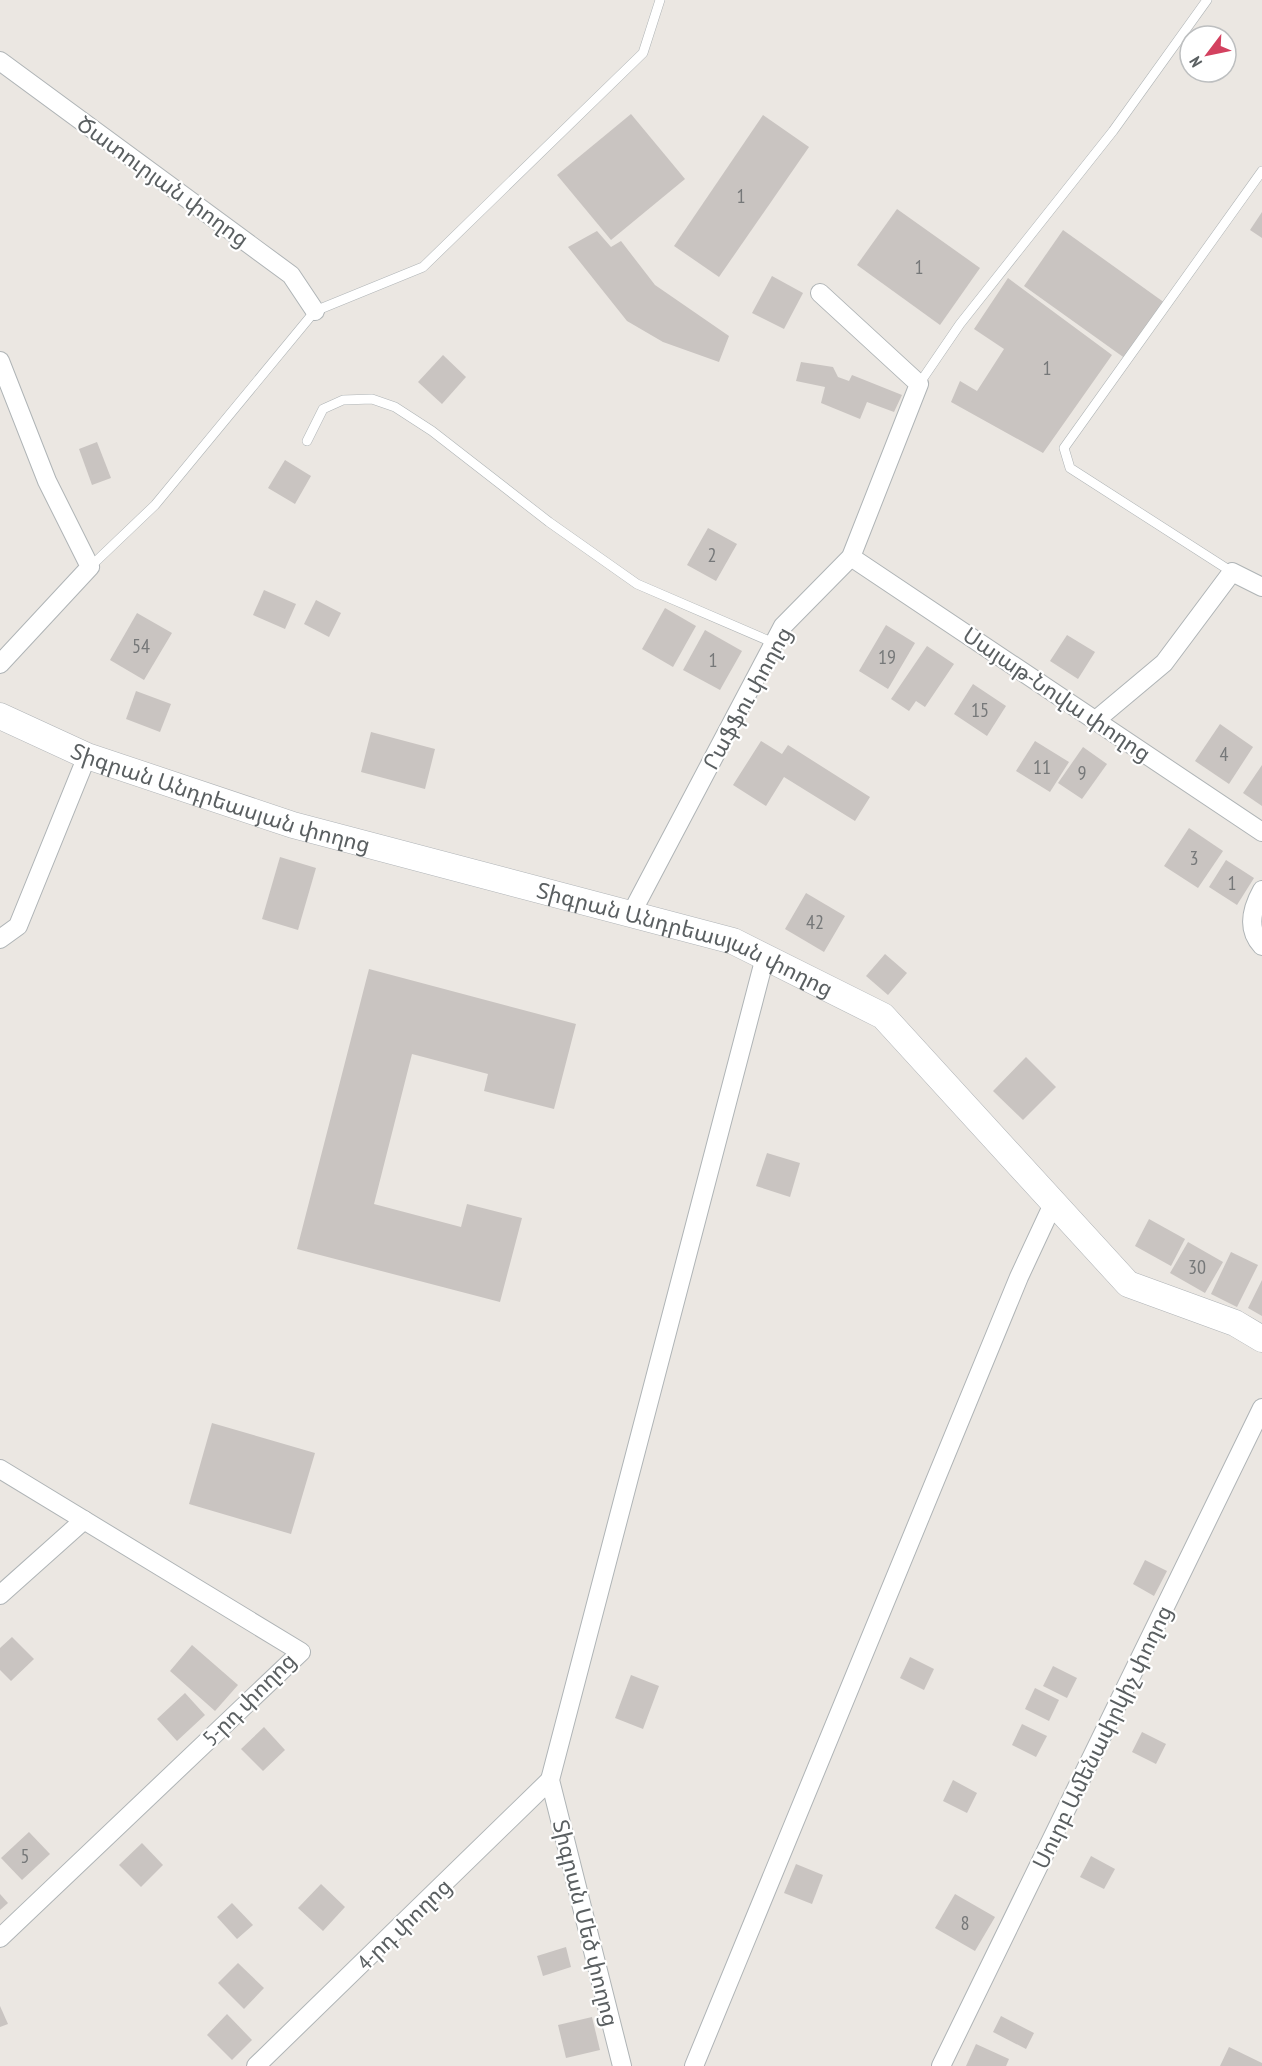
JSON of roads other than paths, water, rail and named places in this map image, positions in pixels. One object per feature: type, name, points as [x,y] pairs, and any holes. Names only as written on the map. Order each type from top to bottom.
[{"type":"main road","name":"Տիգրան Անդրեասյան փողոց","points":[[0,716],[87,756],[293,825],[733,941],[883,1016],[1128,1284],[1235,1323],[1262,1339]]},
{"type":"street","name":"Ծատուրյան փողոց","points":[[0,61],[291,276],[315,311]]},
{"type":"street","points":[[820,294],[920,384]]},
{"type":"street","points":[[0,361],[47,481],[90,567],[0,664]]},
{"type":"street","name":"Րաֆֆու փողոց","points":[[631,914],[783,626],[852,557],[920,384]]},
{"type":"street","name":"Սայաթ-Նովա փողոց","points":[[852,557],[1262,832]]},
{"type":"street","points":[[1096,720],[1164,663],[1232,572],[1262,587]]},
{"type":"street","points":[[0,939],[18,926],[87,756]]},
{"type":"street","points":[[1262,890],[1253,906],[1251,925],[1262,946]]},
{"type":"street","points":[[550,1780],[765,957]]},
{"type":"street","points":[[694,2066],[1015,1288],[1053,1204]]},
{"type":"street","name":"Սուրբ Ամենափրկիչ փողոց","points":[[941,2066],[1262,1407]]},
{"type":"street","name":"5-րդ փողոց","points":[[0,1469],[301,1652],[0,1938]]},
{"type":"street","points":[[0,1594],[84,1520]]},
{"type":"street","name":"4-րդ փողոց","points":[[256,2066],[550,1780]]},
{"type":"street","name":"Տիգրան Մեծ փողոց","points":[[550,1780],[622,2066]]},
{"type":"lane","points":[[90,567],[155,505],[315,311],[423,267],[643,53],[660,0]]},
{"type":"lane","points":[[920,384],[960,324],[1113,131],[1207,0]]},
{"type":"lane","points":[[1232,572],[1070,468],[1064,448],[1262,171]]},
{"type":"lane","points":[[308,441],[323,410],[343,400],[372,399],[395,407],[432,431],[549,522],[637,584],[774,643]]}]
